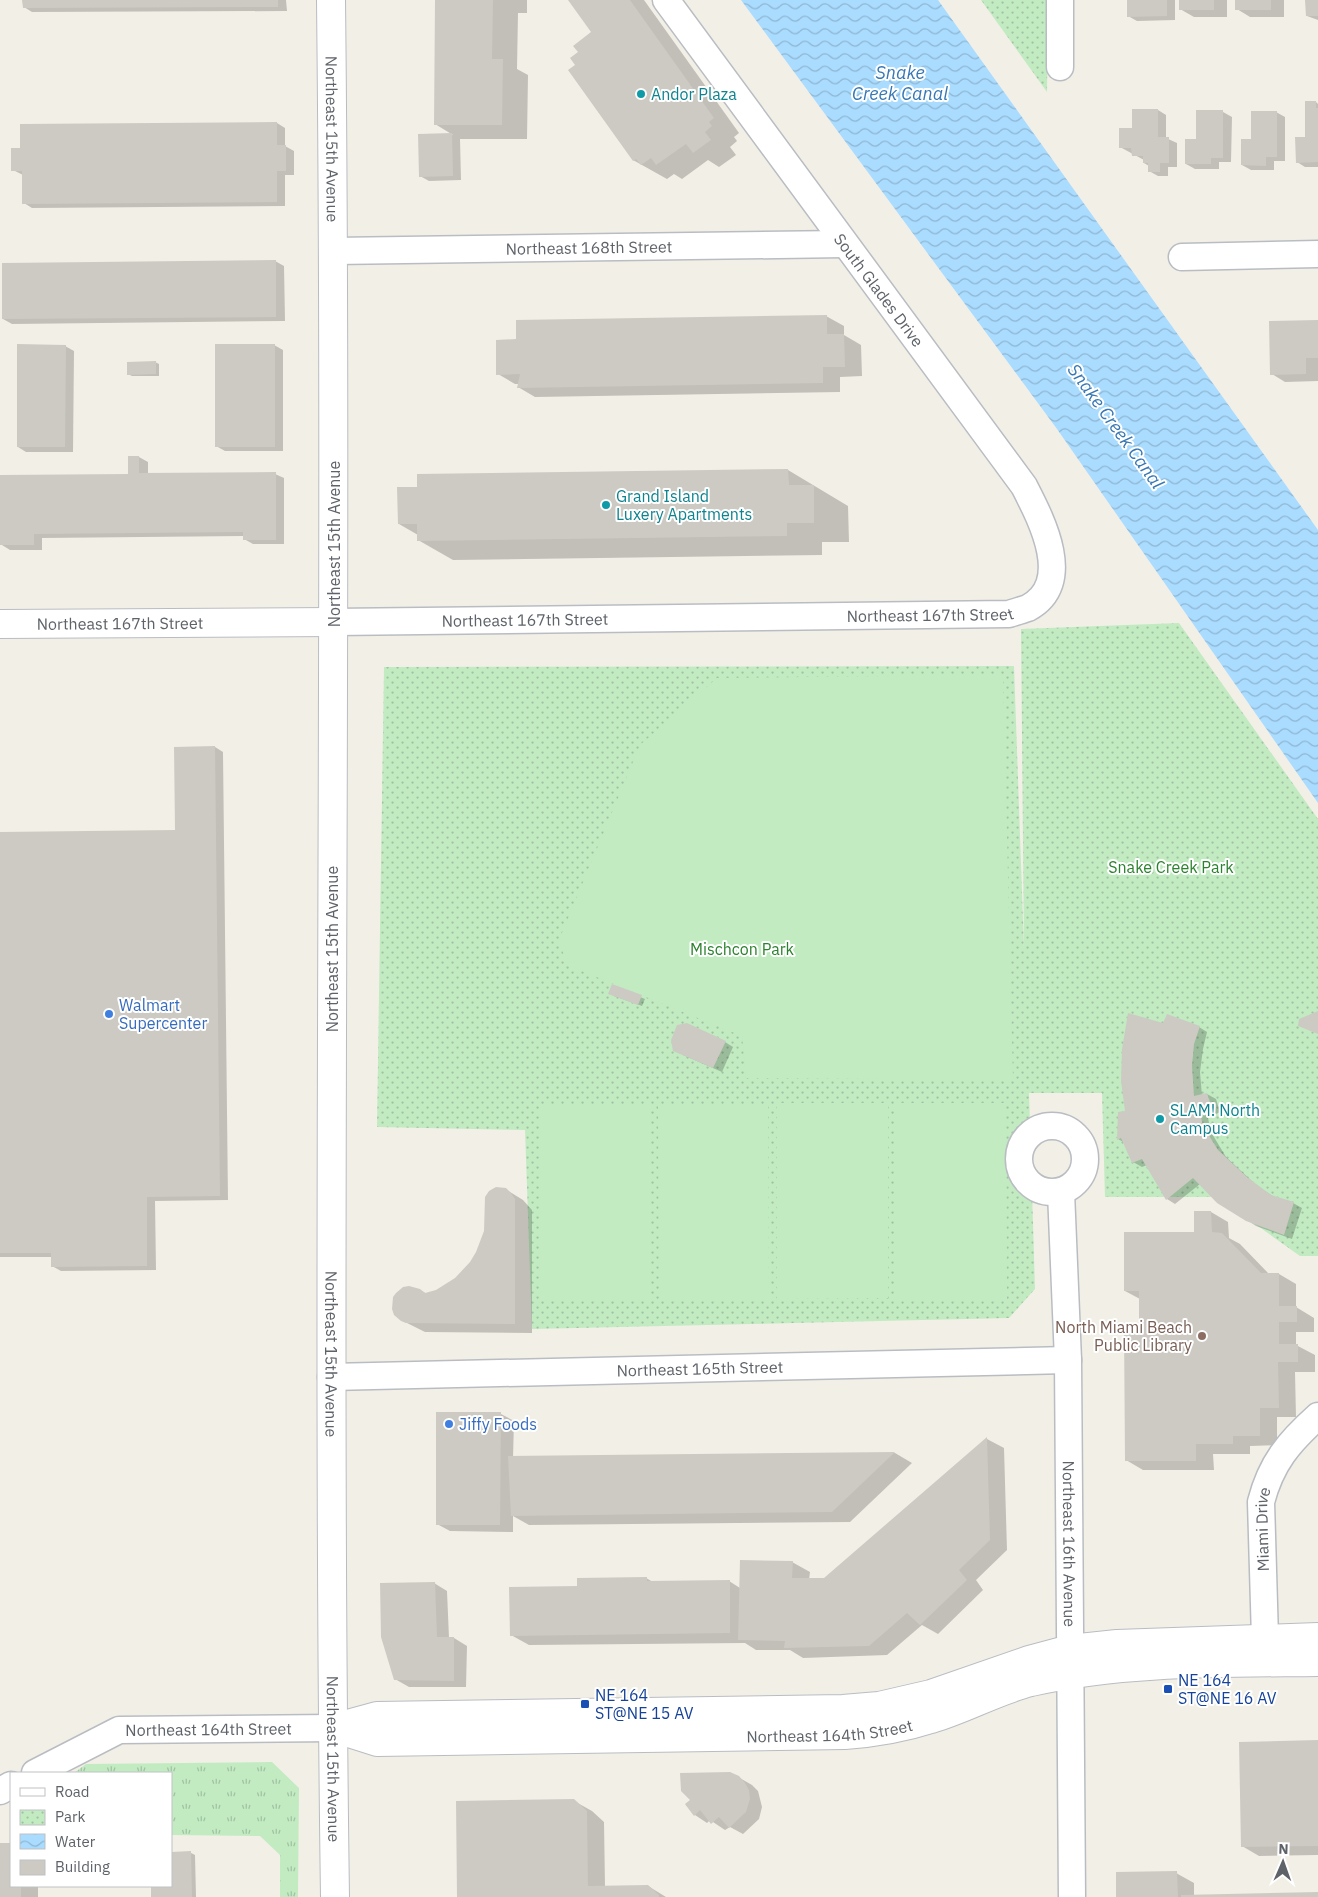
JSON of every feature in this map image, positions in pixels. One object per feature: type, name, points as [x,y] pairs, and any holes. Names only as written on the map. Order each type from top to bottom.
[{"type":"street","name":"Northeast 15th Avenue","points":[[331,0],[334,251],[331,1377],[335,1897]]},
{"type":"street","name":"South Glades Drive","points":[[666,0],[1024,486],[1040,516],[1050,547],[1051,579],[1044,594]]},
{"type":"street","points":[[1060,0],[1060,67]]},
{"type":"street","name":"Northeast 168th Street","points":[[334,251],[844,244]]},
{"type":"street","points":[[1182,257],[1318,254]]},
{"type":"street","name":"Northeast 167th Street","points":[[0,624],[1009,614],[1028,607],[1044,594]]},
{"type":"street","name":"Northeast 16th Avenue","points":[[1061,1192],[1068,1360],[1072,1897]]},
{"type":"street","name":"Northeast 165th Street","points":[[331,1377],[1068,1360]]},
{"type":"street","name":"Miami Drive","points":[[1264,1650],[1261,1502],[1274,1465],[1287,1448],[1318,1416]]},
{"type":"street","name":"Northeast 164th Street","points":[[37,1772],[120,1730],[333,1728],[377,1742],[845,1735],[881,1732],[932,1719],[1028,1683],[1070,1661],[1144,1667],[1264,1650],[1318,1637]]},
{"type":"street","name":"Northeast 164th Street","points":[[1264,1650],[1318,1662]]},
{"type":"green space","points":[[981,0],[1048,0],[1047,92]]},
{"type":"green space","name":"Mischcon Park","points":[[1179,623],[1318,819],[1318,1256],[1300,1256],[1217,1197],[1105,1197],[1102,1093],[1029,1093],[1035,1289],[1009,1318],[532,1329],[525,1130],[377,1127],[384,667],[1014,666],[1024,949],[1021,629]]},
{"type":"green space","points":[[1003,675],[1013,1080],[746,1078],[742,1036],[567,965],[559,940],[640,745],[717,678]]},
{"type":"green space","points":[[777,1103],[888,1103],[888,1298],[777,1299]]},
{"type":"green space","points":[[896,1103],[1006,1103],[1007,1299],[896,1299]]},
{"type":"green space","points":[[539,1104],[650,1104],[650,1299],[540,1300]]},
{"type":"green space","points":[[768,1104],[769,1300],[659,1300],[658,1105]]},
{"type":"green space","points":[[272,1762],[299,1788],[298,1897],[280,1897],[280,1855],[260,1836],[172,1835],[172,1772],[75,1772],[86,1764]]},
{"type":"water","name":"Snake Creek Canal","points":[[741,0],[938,0],[1318,530],[1318,803],[1057,429]]},
{"type":"building","points":[[22,0],[278,0],[278,7],[23,8]]},
{"type":"building","points":[[435,0],[493,0],[492,59],[503,59],[502,125],[434,125]]},
{"type":"building","name":"Andor Plaza","points":[[568,0],[630,0],[714,118],[709,122],[712,126],[705,132],[711,140],[693,153],[686,144],[656,165],[651,158],[641,165],[636,159],[633,161],[568,70],[575,65],[570,58],[578,52],[573,46],[591,32]]},
{"type":"building","points":[[1127,0],[1167,0],[1167,16],[1127,17]]},
{"type":"building","points":[[1179,0],[1214,0],[1214,10],[1179,10]]},
{"type":"building","points":[[1235,0],[1271,0],[1271,10],[1235,10]]},
{"type":"building","points":[[1305,0],[1318,0],[1318,16],[1306,16]]},
{"type":"building","points":[[1305,101],[1316,101],[1316,108],[1318,108],[1318,162],[1296,163],[1295,137],[1305,137]]},
{"type":"building","points":[[1132,109],[1158,109],[1158,137],[1169,137],[1169,163],[1160,163],[1160,172],[1148,172],[1148,163],[1143,163],[1143,156],[1132,156],[1131,148],[1119,148],[1119,128],[1132,128]]},
{"type":"building","points":[[1196,110],[1223,110],[1223,158],[1211,158],[1211,164],[1185,164],[1185,139],[1196,139]]},
{"type":"building","points":[[1251,111],[1277,111],[1277,157],[1266,157],[1266,166],[1241,165],[1241,139],[1251,139]]},
{"type":"building","points":[[277,122],[277,145],[286,145],[286,171],[277,171],[277,202],[22,204],[22,171],[11,171],[11,148],[20,148],[20,124]]},
{"type":"building","points":[[452,133],[453,176],[419,177],[418,134]]},
{"type":"building","points":[[276,260],[276,317],[2,319],[2,263]]},
{"type":"building","points":[[827,315],[827,334],[844,334],[845,367],[823,367],[823,383],[517,388],[520,374],[496,375],[496,340],[516,339],[516,320]]},
{"type":"building","points":[[1318,320],[1318,358],[1306,358],[1306,374],[1270,375],[1269,321]]},
{"type":"building","points":[[17,344],[66,345],[65,447],[17,447]]},
{"type":"building","points":[[215,344],[275,344],[275,447],[215,447]]},
{"type":"building","points":[[156,361],[156,374],[127,375],[127,362]]},
{"type":"building","points":[[128,456],[139,456],[139,473],[276,472],[276,540],[243,540],[243,532],[34,534],[34,545],[0,545],[0,475],[128,474]]},
{"type":"building","name":"Grand Island Luxery Apartments","points":[[788,469],[789,485],[814,485],[814,523],[787,523],[787,536],[417,541],[417,524],[398,524],[397,487],[417,487],[417,474]]},
{"type":"building","name":"Walmart Supercenter","points":[[215,746],[220,1196],[147,1197],[147,1266],[51,1267],[51,1253],[0,1253],[0,832],[175,830],[174,747]]},
{"type":"building","points":[[612,984],[642,995],[638,1005],[608,994]]},
{"type":"building","points":[[1318,1011],[1318,1034],[1298,1026],[1299,1019]]},
{"type":"building","name":"SLAM! North Campus","points":[[1128,1013],[1163,1023],[1167,1014],[1200,1026],[1194,1044],[1192,1066],[1194,1096],[1207,1093],[1212,1108],[1200,1113],[1203,1126],[1218,1150],[1247,1177],[1271,1195],[1294,1202],[1284,1235],[1246,1221],[1217,1203],[1193,1178],[1166,1200],[1142,1159],[1132,1163],[1121,1138],[1117,1140],[1118,1112],[1125,1111],[1121,1081],[1122,1049]]},
{"type":"building","points":[[687,1023],[726,1041],[713,1068],[673,1051],[671,1040],[677,1025]]},
{"type":"building","points":[[496,1187],[506,1188],[515,1199],[515,1324],[406,1323],[401,1321],[394,1315],[392,1309],[393,1297],[403,1287],[409,1286],[420,1289],[425,1293],[436,1290],[455,1278],[470,1262],[484,1231],[485,1197],[489,1191]]},
{"type":"building","name":"North Miami Beach Public Library","points":[[1194,1211],[1211,1211],[1212,1232],[1222,1233],[1261,1273],[1279,1273],[1279,1306],[1297,1306],[1297,1322],[1279,1322],[1279,1344],[1298,1344],[1298,1362],[1278,1362],[1279,1408],[1260,1408],[1260,1436],[1233,1436],[1233,1444],[1196,1444],[1196,1461],[1125,1461],[1124,1327],[1139,1327],[1139,1291],[1124,1291],[1124,1232],[1194,1232]]},
{"type":"building","points":[[436,1412],[501,1412],[500,1525],[436,1525]]},
{"type":"building","points":[[987,1437],[990,1540],[959,1570],[967,1580],[920,1625],[907,1613],[869,1646],[784,1648],[785,1641],[738,1640],[740,1560],[793,1561],[792,1578],[824,1578]]},
{"type":"building","points":[[895,1452],[832,1512],[511,1516],[508,1456]]},
{"type":"building","points":[[647,1577],[647,1581],[730,1580],[730,1633],[510,1636],[509,1587],[577,1586],[577,1578]]},
{"type":"building","points":[[435,1582],[437,1637],[454,1637],[454,1681],[394,1680],[381,1637],[380,1583]]},
{"type":"building","points":[[1318,1740],[1318,1846],[1241,1847],[1239,1742]]},
{"type":"building","points":[[730,1772],[739,1776],[749,1790],[750,1799],[746,1812],[729,1828],[719,1817],[711,1824],[700,1810],[694,1816],[685,1804],[690,1800],[681,1791],[680,1773]]},
{"type":"building","points":[[574,1799],[587,1811],[588,1886],[648,1885],[659,1897],[457,1897],[456,1801]]},
{"type":"building","points":[[0,1843],[10,1843],[10,1887],[21,1887],[21,1897],[0,1897]]},
{"type":"building","points":[[191,1851],[192,1897],[151,1897],[151,1887],[172,1887],[172,1852]]},
{"type":"building","points":[[1177,1871],[1178,1897],[1116,1897],[1116,1872]]},
{"type":"building","points":[[1318,1892],[1318,1897],[1181,1897],[1181,1895]]},
{"type":"place","name":"Andor Plaza","points":[[641,94]]},
{"type":"place","name":"Grand Island Luxery Apartments","points":[[606,505]]},
{"type":"place","name":"Walmart Supercenter","points":[[109,1014]]},
{"type":"place","name":"SLAM! North Campus","points":[[1160,1119]]},
{"type":"place","name":"North Miami Beach Public Library","points":[[1202,1336]]},
{"type":"place","name":"Jiffy Foods","points":[[449,1424]]},
{"type":"place","name":"NE 164 ST@NE 16 AV","points":[[1168,1689]]},
{"type":"place","name":"NE 164 ST@NE 15 AV","points":[[585,1704]]},
{"type":"park label","name":"Snake Creek Park","points":[[1171,867]]}]
